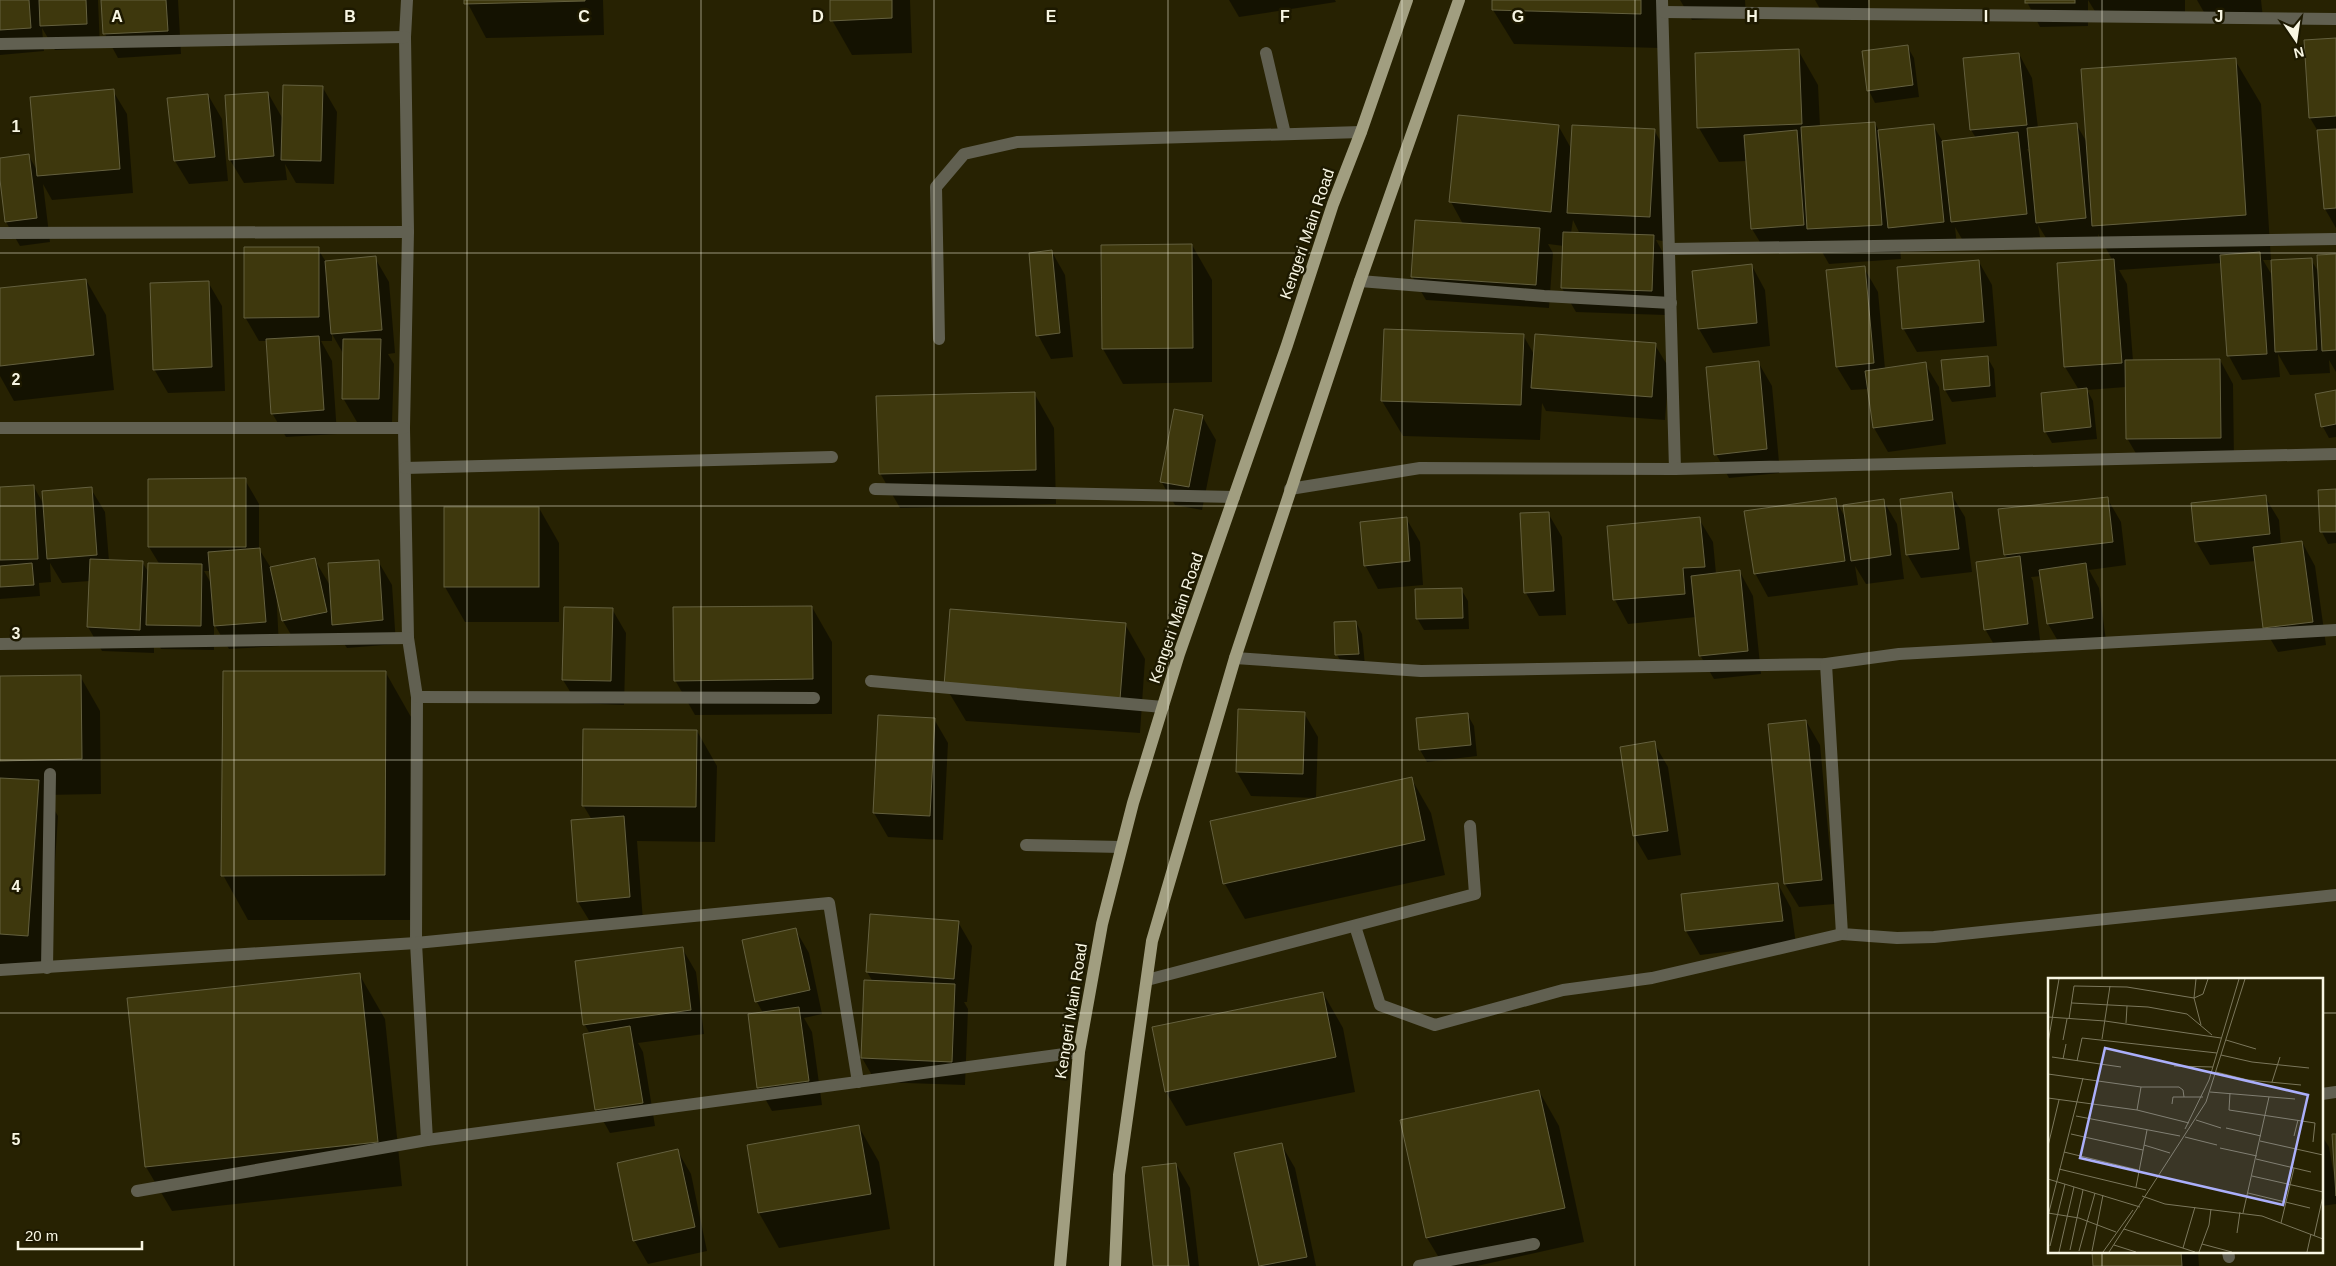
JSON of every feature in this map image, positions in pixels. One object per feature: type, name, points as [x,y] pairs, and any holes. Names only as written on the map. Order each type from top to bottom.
[{"type":"main road","name":"Kengeri Main Road","points":[[1060,1266],[1079,1052],[1102,924],[1133,803],[1163,707],[1287,345],[1333,204],[1361,132],[1407,0]]},
{"type":"main road","points":[[1115,1266],[1120,1175],[1152,941],[1234,658],[1360,281],[1459,0]]},
{"type":"street","points":[[407,0],[405,37],[408,232],[404,428],[408,638],[417,697],[416,944],[427,1140]]},
{"type":"street","points":[[1675,469],[1663,6],[2336,19]]},
{"type":"street","points":[[0,44],[405,37]]},
{"type":"street","points":[[1266,53],[1284,134]]},
{"type":"street","points":[[939,339],[936,187],[964,154],[1017,142],[1361,132]]},
{"type":"street","points":[[0,232],[408,232]]},
{"type":"street","points":[[1670,249],[2336,239]]},
{"type":"street","points":[[1360,281],[1544,296],[1671,303]]},
{"type":"street","points":[[0,428],[404,428]]},
{"type":"street","points":[[1290,489],[1420,468],[1675,469],[2336,454]]},
{"type":"street","points":[[405,468],[832,457]]},
{"type":"street","points":[[875,489],[1234,497]]},
{"type":"street","points":[[1234,658],[1421,671],[1826,664],[1899,654],[2336,630]]},
{"type":"street","points":[[0,644],[408,638]]},
{"type":"street","points":[[1826,664],[1842,934]]},
{"type":"street","points":[[871,681],[1163,707]]},
{"type":"street","points":[[417,697],[814,698]]},
{"type":"street","points":[[47,968],[50,774]]},
{"type":"street","points":[[1147,980],[1475,894],[1470,826]]},
{"type":"street","points":[[1026,845],[1122,847]]},
{"type":"street","points":[[1355,926],[1380,1004],[1435,1026],[1563,990],[1652,978],[1842,934],[1897,938],[1934,937],[2336,895]]},
{"type":"street","points":[[0,970],[416,944],[829,903],[858,1082]]},
{"type":"street","points":[[137,1191],[427,1140],[1079,1052]]},
{"type":"street","points":[[1419,1266],[1534,1244]]},
{"type":"building","points":[[0,0],[29,0],[31,28],[0,30]]},
{"type":"building","points":[[39,0],[86,0],[87,24],[40,26]]},
{"type":"building","points":[[101,0],[166,0],[168,31],[103,34]]},
{"type":"building","points":[[464,0],[585,0],[585,1],[464,4]]},
{"type":"building","points":[[830,0],[892,0],[892,18],[830,21]]},
{"type":"building","points":[[1492,0],[1641,0],[1641,14],[1492,10]]},
{"type":"building","points":[[2025,0],[2075,0],[2075,3],[2025,3]]},
{"type":"building","points":[[2336,38],[2336,116],[2309,118],[2304,40]]},
{"type":"building","points":[[1908,45],[1913,85],[1867,91],[1862,51]]},
{"type":"building","points":[[1799,49],[1802,124],[1697,128],[1695,53]]},
{"type":"building","points":[[2019,53],[2027,125],[1970,130],[1963,58]]},
{"type":"building","points":[[2236,58],[2246,215],[2092,226],[2081,69]]},
{"type":"building","points":[[283,85],[323,86],[321,161],[281,160]]},
{"type":"building","points":[[114,89],[120,169],[37,176],[30,97]]},
{"type":"building","points":[[268,92],[274,156],[229,160],[225,95]]},
{"type":"building","points":[[208,94],[215,157],[174,161],[167,98]]},
{"type":"building","points":[[1458,115],[1559,125],[1551,212],[1449,202]]},
{"type":"building","points":[[1875,122],[1882,225],[1807,229],[1801,127]]},
{"type":"building","points":[[2077,123],[2086,218],[2036,223],[2027,128]]},
{"type":"building","points":[[1934,124],[1944,222],[1888,228],[1878,130]]},
{"type":"building","points":[[1572,125],[1655,129],[1650,217],[1567,213]]},
{"type":"building","points":[[2336,129],[2336,208],[2324,209],[2317,130]]},
{"type":"building","points":[[1797,130],[1804,225],[1751,229],[1744,135]]},
{"type":"building","points":[[2018,132],[2027,214],[1951,222],[1942,141]]},
{"type":"building","points":[[29,154],[37,218],[5,222],[0,180],[0,158]]},
{"type":"building","points":[[1415,220],[1540,228],[1536,285],[1411,277]]},
{"type":"building","points":[[1563,232],[1654,235],[1652,291],[1561,288]]},
{"type":"building","points":[[1192,244],[1193,348],[1102,349],[1101,245]]},
{"type":"building","points":[[244,247],[319,247],[319,317],[244,318]]},
{"type":"building","points":[[1052,250],[1060,333],[1036,336],[1029,253]]},
{"type":"building","points":[[2260,252],[2267,354],[2227,356],[2220,255]]},
{"type":"building","points":[[2336,254],[2336,350],[2322,351],[2317,255]]},
{"type":"building","points":[[376,256],[382,330],[331,334],[325,261]]},
{"type":"building","points":[[2312,258],[2317,350],[2275,352],[2271,260]]},
{"type":"building","points":[[2114,259],[2122,363],[2064,367],[2057,263]]},
{"type":"building","points":[[1979,260],[1984,322],[1902,329],[1897,267]]},
{"type":"building","points":[[1752,264],[1757,323],[1698,329],[1692,271]]},
{"type":"building","points":[[1865,266],[1874,363],[1836,367],[1826,270]]},
{"type":"building","points":[[86,279],[94,355],[0,366],[0,288]]},
{"type":"building","points":[[209,281],[212,367],[153,370],[150,283]]},
{"type":"building","points":[[1384,329],[1524,334],[1521,405],[1381,401]]},
{"type":"building","points":[[1535,334],[1656,343],[1652,397],[1531,388]]},
{"type":"building","points":[[319,336],[324,410],[271,414],[266,339]]},
{"type":"building","points":[[343,339],[381,339],[379,399],[342,399]]},
{"type":"building","points":[[1988,356],[1990,386],[1944,390],[1941,360]]},
{"type":"building","points":[[2220,359],[2221,438],[2126,439],[2125,360]]},
{"type":"building","points":[[1759,361],[1767,449],[1714,455],[1706,367]]},
{"type":"building","points":[[1926,362],[1933,420],[1873,428],[1865,371]]},
{"type":"building","points":[[2087,388],[2091,427],[2044,432],[2041,393]]},
{"type":"building","points":[[2336,390],[2336,424],[2321,427],[2315,394]]},
{"type":"building","points":[[1035,392],[1036,470],[879,474],[876,396]]},
{"type":"building","points":[[1174,409],[1203,415],[1189,487],[1160,482]]},
{"type":"building","points":[[246,478],[246,547],[148,547],[148,479]]},
{"type":"building","points":[[34,485],[38,559],[0,560],[0,487]]},
{"type":"building","points":[[92,487],[97,555],[47,559],[42,491]]},
{"type":"building","points":[[2336,489],[2336,532],[2320,532],[2318,490]]},
{"type":"building","points":[[1952,492],[1959,549],[1906,555],[1900,499]]},
{"type":"building","points":[[2266,495],[2270,534],[2195,542],[2191,503]]},
{"type":"building","points":[[2108,497],[2113,542],[2004,555],[1998,509]]},
{"type":"building","points":[[1836,498],[1845,561],[1754,574],[1744,511]]},
{"type":"building","points":[[1884,499],[1891,555],[1851,561],[1843,505]]},
{"type":"building","points":[[444,507],[539,507],[539,587],[444,587]]},
{"type":"building","points":[[1549,512],[1554,591],[1524,593],[1520,513]]},
{"type":"building","points":[[1407,517],[1410,561],[1364,566],[1360,522]]},
{"type":"building","points":[[1700,517],[1705,567],[1683,568],[1685,594],[1613,600],[1607,526]]},
{"type":"building","points":[[2302,541],[2313,622],[2263,628],[2253,547]]},
{"type":"building","points":[[260,548],[266,622],[214,626],[208,552]]},
{"type":"building","points":[[2020,556],[2028,624],[1984,630],[1976,562]]},
{"type":"building","points":[[315,558],[327,612],[282,621],[270,567]]},
{"type":"building","points":[[90,559],[143,561],[140,630],[87,627]]},
{"type":"building","points":[[379,560],[383,620],[332,625],[328,563]]},
{"type":"building","points":[[32,563],[34,585],[0,587],[0,566]]},
{"type":"building","points":[[148,563],[202,564],[201,626],[146,625]]},
{"type":"building","points":[[2086,563],[2093,618],[2047,624],[2039,570]]},
{"type":"building","points":[[1740,570],[1748,651],[1699,656],[1691,576]]},
{"type":"building","points":[[1462,588],[1463,618],[1416,619],[1415,589]]},
{"type":"building","points":[[812,606],[813,679],[674,681],[673,607]]},
{"type":"building","points":[[564,607],[613,608],[611,681],[562,680]]},
{"type":"building","points":[[950,609],[1126,623],[1120,699],[944,686]]},
{"type":"building","points":[[1356,621],[1359,654],[1335,655],[1334,622]]},
{"type":"building","points":[[223,671],[386,671],[385,875],[221,876]]},
{"type":"building","points":[[81,675],[82,759],[0,761],[0,676]]},
{"type":"building","points":[[1238,709],[1305,712],[1303,774],[1236,772]]},
{"type":"building","points":[[1468,713],[1471,745],[1419,750],[1416,718]]},
{"type":"building","points":[[878,715],[935,718],[930,816],[873,813]]},
{"type":"building","points":[[1806,720],[1822,880],[1784,884],[1768,724]]},
{"type":"building","points":[[583,729],[697,730],[696,807],[582,806]]},
{"type":"building","points":[[1655,741],[1668,831],[1633,836],[1620,747]]},
{"type":"building","points":[[1412,777],[1425,840],[1223,884],[1210,821]]},
{"type":"building","points":[[0,778],[39,780],[28,936],[0,934]]},
{"type":"building","points":[[624,816],[630,897],[577,902],[571,820]]},
{"type":"building","points":[[1778,883],[1783,921],[1685,931],[1681,894]]},
{"type":"building","points":[[870,914],[959,921],[954,979],[866,972]]},
{"type":"building","points":[[796,928],[810,990],[755,1002],[742,940]]},
{"type":"building","points":[[683,947],[691,1010],[583,1025],[575,961]]},
{"type":"building","points":[[360,973],[378,1142],[145,1167],[127,998]]},
{"type":"building","points":[[864,980],[955,984],[952,1062],[861,1058]]},
{"type":"building","points":[[1323,992],[1336,1057],[1165,1092],[1152,1027]]},
{"type":"building","points":[[799,1007],[809,1081],[757,1088],[748,1014]]},
{"type":"building","points":[[630,1026],[643,1103],[595,1110],[583,1034]]},
{"type":"building","points":[[1539,1090],[1565,1208],[1426,1238],[1400,1120]]},
{"type":"building","points":[[859,1125],[871,1194],[758,1213],[747,1145]]},
{"type":"building","points":[[2332,1134],[2336,1134],[2336,1196]]},
{"type":"building","points":[[1282,1143],[1307,1257],[1259,1266],[1234,1153]]},
{"type":"building","points":[[678,1149],[695,1227],[633,1241],[617,1163]]},
{"type":"building","points":[[1176,1163],[1189,1266],[1153,1266],[1142,1167]]},
{"type":"building","points":[[2092,1254],[2181,1254],[2182,1266],[2093,1266]]}]
